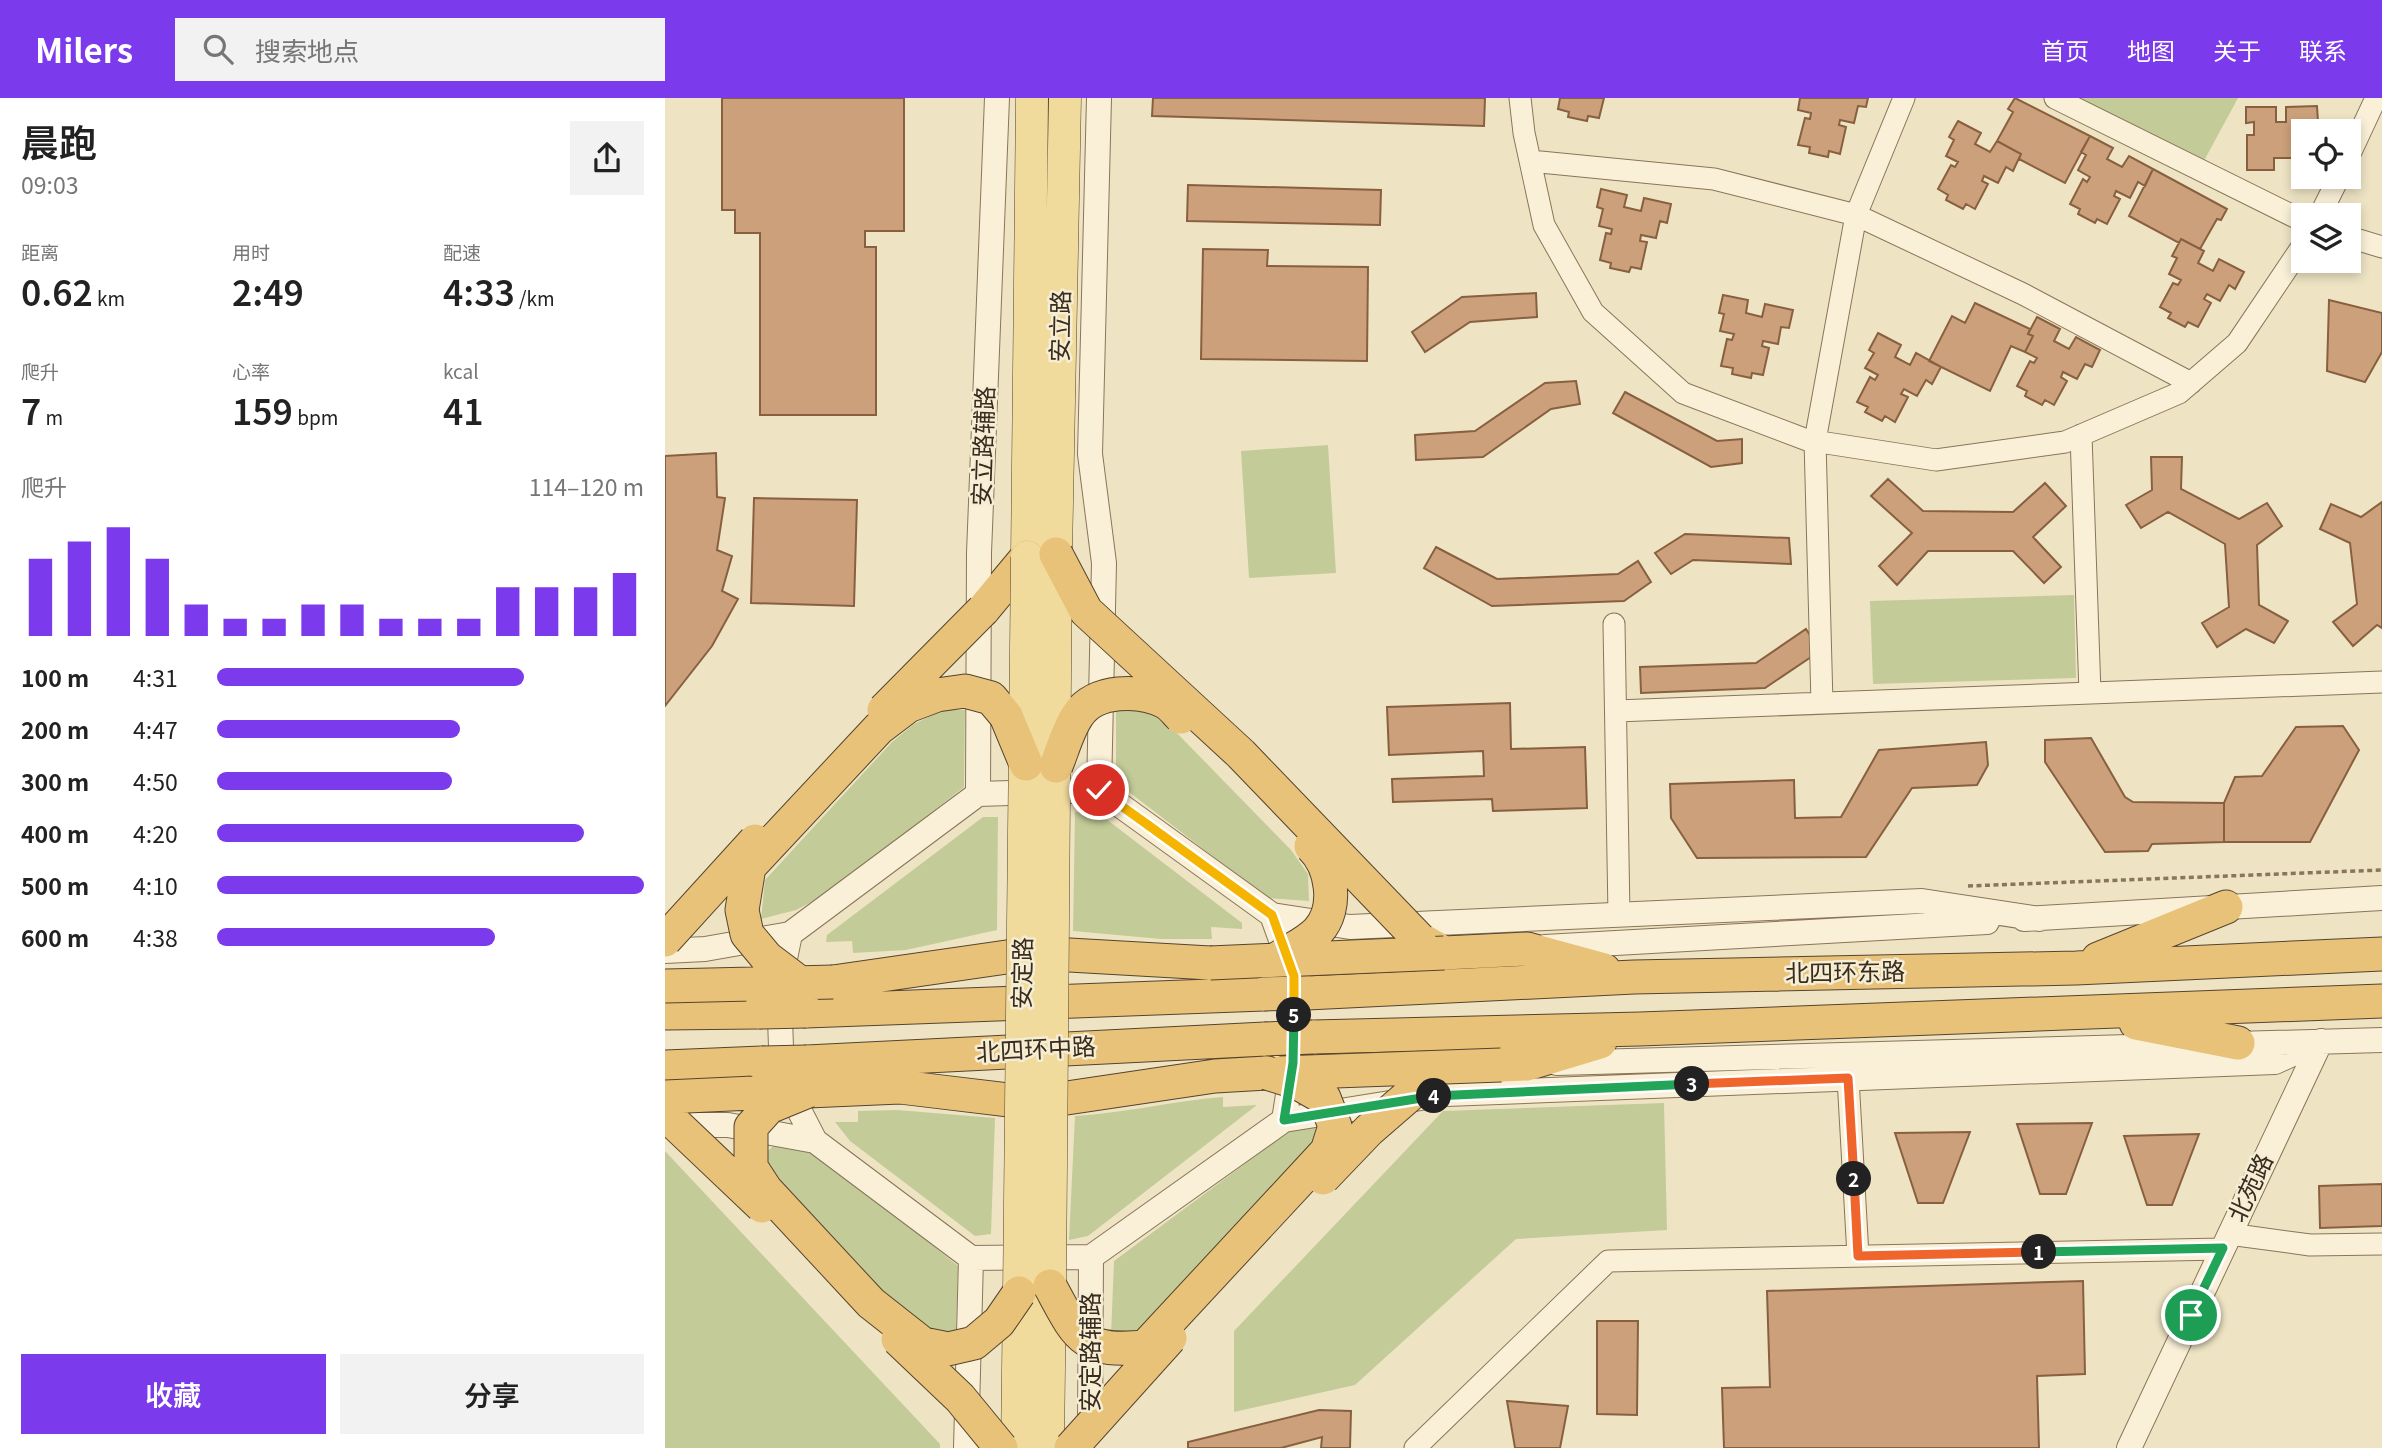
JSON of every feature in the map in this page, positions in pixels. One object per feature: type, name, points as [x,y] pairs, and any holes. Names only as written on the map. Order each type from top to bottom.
[{"type":"highway","points":[[665,940],[717,880],[983,610],[1042,556],[1086,611],[1241,754],[1419,939],[1444,953]]},
{"type":"highway","points":[[803,997],[747,934],[741,910],[749,867],[879,728],[908,706],[937,695],[965,691],[991,698],[1041,765],[1079,713],[1098,698],[1125,693],[1166,703],[1318,852],[1332,883],[1329,907],[1319,930],[1277,959]]},
{"type":"highway","points":[[2075,968],[2226,906]]},
{"type":"highway","points":[[665,1013],[759,1012],[803,997],[834,982],[1034,953],[1210,962],[1527,948],[1634,977]]},
{"type":"highway","name":"北四环东路","points":[[1307,993],[1634,977],[2075,968],[2382,954]]},
{"type":"highway","points":[[665,986],[803,997]]},
{"type":"highway","name":"北四环中路","points":[[803,997],[1307,993]]},
{"type":"highway","name":"北四环东路","points":[[1313,1037],[1640,1030],[2382,1001]]},
{"type":"highway","points":[[2082,1012],[2238,1044]]},
{"type":"highway","points":[[665,1067],[762,1063],[843,1090],[900,1087],[1033,1103],[1215,1076],[1514,1065],[1640,1030]]},
{"type":"highway","name":"北四环中路","points":[[807,1076],[1313,1037]]},
{"type":"highway","points":[[1071,1448],[1159,1350],[1369,1130],[1414,1091],[1455,1067]]},
{"type":"highway","points":[[807,1076],[769,1107],[751,1127],[751,1167],[766,1191],[871,1303],[923,1344],[948,1349],[974,1343],[1034,1289],[1094,1346],[1120,1349],[1145,1347],[1327,1151],[1335,1126],[1324,1098],[1299,1083],[1267,1073]]},
{"type":"highway","points":[[665,1097],[807,1076]]},
{"type":"highway","points":[[665,1114],[960,1398],[1001,1448]]},
{"type":"main road","name":"安立路","points":[[1032,98],[1043,496]]},
{"type":"main road","name":"安立路","points":[[1042,556],[1065,98]]},
{"type":"main road","name":"安定路","points":[[1017,1448],[1034,1289],[1042,556]]},
{"type":"main road","name":"安定路","points":[[1034,1289],[1048,1448]]},
{"type":"street","name":"安立路辅路","points":[[978,794],[979,552],[997,98]]},
{"type":"street","points":[[1099,98],[1090,454],[1104,563],[1099,790]]},
{"type":"street","points":[[1520,98],[1544,225],[1593,312],[1683,393],[1815,441],[1936,460],[2065,442],[2179,393],[2237,344],[2291,263]]},
{"type":"street","points":[[1822,703],[1815,441],[1856,215],[1904,98]]},
{"type":"street","points":[[2055,98],[2291,215]]},
{"type":"street","points":[[2361,130],[2376,98]]},
{"type":"street","points":[[1530,161],[1714,179],[1856,215],[2022,294],[2191,383]]},
{"type":"street","points":[[2361,241],[2382,247]]},
{"type":"street","points":[[2081,435],[2090,693]]},
{"type":"street","points":[[1614,624],[1619,915]]},
{"type":"street","points":[[1616,711],[2382,682]]},
{"type":"street","points":[[665,951],[705,949],[790,934],[978,794],[1099,790],[1272,915],[1350,927],[1922,901],[2039,919]]},
{"type":"street","name":"北四环东路","points":[[1527,948],[2382,898]]},
{"type":"street","points":[[1272,915],[1294,976],[1293,1063],[1284,1120]]},
{"type":"street","points":[[790,934],[779,988],[782,1077],[815,1141],[971,1258],[1091,1257],[1284,1120],[1446,1094],[2276,1062],[2321,1041]]},
{"type":"street","points":[[1514,1065],[2382,1040]]},
{"type":"street","name":"北苑路","points":[[2129,1448],[2321,1041]]},
{"type":"street","points":[[1848,1078],[1858,1256]]},
{"type":"street","points":[[665,1125],[728,1125],[815,1141]]},
{"type":"street","points":[[1415,1448],[1608,1261],[1858,1256],[2226,1241],[2310,1245],[2382,1244]]},
{"type":"street","name":"安定路辅路","points":[[1090,1448],[1091,1257]]},
{"type":"street","points":[[966,1448],[971,1258]]},
{"type":"path","points":[[1955,886],[2382,870]]},
{"type":"green space","points":[[2055,98],[2238,98],[2199,170]]},
{"type":"green space","points":[[1328,445],[1336,573],[1249,578],[1241,451]]},
{"type":"green space","points":[[2074,595],[2076,678],[1873,684],[1870,601]]},
{"type":"green space","points":[[1135,707],[1156,716],[1172,728],[1291,850],[1308,874],[1309,901],[1267,898],[1116,782],[1116,710]]},
{"type":"green space","points":[[943,710],[965,710],[964,787],[827,894],[796,910],[761,919],[765,880],[892,742],[914,724]]},
{"type":"green space","points":[[1093,809],[1242,923],[1242,929],[1211,927],[1212,939],[1161,939],[1073,931],[1075,812]]},
{"type":"green space","points":[[983,817],[998,817],[997,930],[906,950],[853,953],[852,941],[826,942],[827,935]]},
{"type":"green space","points":[[1223,1097],[1223,1107],[1257,1105],[1088,1236],[1069,1240],[1075,1116]]},
{"type":"green space","points":[[1664,1103],[1667,1230],[1516,1239],[1355,1385],[1234,1412],[1234,1331],[1443,1111]]},
{"type":"green space","points":[[897,1110],[995,1118],[991,1234],[975,1236],[850,1141],[835,1122],[858,1122],[858,1111]]},
{"type":"green space","points":[[1322,1118],[1327,1140],[1135,1334],[1111,1335],[1114,1261],[1304,1120]]},
{"type":"green space","points":[[778,1141],[820,1153],[958,1266],[956,1334],[912,1326],[771,1177],[765,1154]]},
{"type":"green space","points":[[665,1151],[940,1444],[940,1448],[665,1448]]},
{"type":"building","points":[[722,98],[904,98],[904,231],[865,231],[865,247],[876,247],[876,415],[760,415],[760,233],[735,233],[735,210],[722,210]]},
{"type":"building","points":[[1153,98],[1485,98],[1484,126],[1152,116]]},
{"type":"building","points":[[1560,98],[1604,98],[1599,118],[1588,116],[1587,121],[1568,117],[1569,112],[1558,109]]},
{"type":"building","points":[[1800,98],[1868,98],[1866,107],[1858,106],[1854,123],[1840,120],[1839,125],[1846,127],[1840,154],[1829,151],[1828,157],[1809,153],[1810,147],[1798,145],[1805,118],[1810,119],[1811,113],[1798,110]]},
{"type":"building","points":[[2015,98],[2090,136],[2065,183],[2019,159],[2021,154],[1997,141],[2013,112],[2008,109]]},
{"type":"building","points":[[2317,106],[2318,119],[2291,119],[2291,158],[2274,158],[2274,170],[2247,170],[2247,135],[2254,135],[2254,122],[2246,123],[2246,107],[2276,107],[2276,122],[2286,122],[2286,107]]},
{"type":"building","points":[[1958,121],[1981,133],[1975,144],[1990,152],[1997,141],[2021,154],[2013,171],[2006,167],[1998,183],[1984,176],[1982,181],[1988,184],[1975,209],[1966,204],[1963,209],[1946,200],[1948,195],[1938,189],[1951,165],[1955,167],[1958,162],[1946,156],[1954,140],[1949,137]]},
{"type":"building","points":[[2090,136],[2113,148],[2107,159],[2122,167],[2129,156],[2153,169],[2145,186],[2138,182],[2130,198],[2116,191],[2114,196],[2120,199],[2107,224],[2097,219],[2095,223],[2078,214],[2080,209],[2070,204],[2083,179],[2087,182],[2090,177],[2078,170],[2086,155],[2081,152]]},
{"type":"building","points":[[2153,169],[2227,209],[2221,220],[2217,219],[2200,249],[2181,239],[2179,243],[2129,216]]},
{"type":"building","points":[[1188,185],[1381,190],[1380,225],[1187,221]]},
{"type":"building","points":[[1601,189],[1627,195],[1624,207],[1641,211],[1644,198],[1671,204],[1667,223],[1660,221],[1656,238],[1641,235],[1640,241],[1647,242],[1641,269],[1631,267],[1629,272],[1610,268],[1611,263],[1600,260],[1606,233],[1611,234],[1612,229],[1599,226],[1603,209],[1597,207]]},
{"type":"building","points":[[2181,239],[2204,251],[2198,263],[2213,271],[2219,259],[2244,272],[2235,289],[2229,285],[2220,301],[2207,294],[2204,299],[2211,303],[2198,327],[2188,322],[2185,327],[2168,318],[2171,313],[2160,307],[2173,283],[2178,285],[2181,280],[2169,274],[2177,258],[2172,256]]},
{"type":"building","points":[[1203,249],[1268,250],[1267,266],[1368,267],[1367,361],[1201,359]]},
{"type":"building","points":[[1536,293],[1537,317],[1470,322],[1425,352],[1412,332],[1462,297]]},
{"type":"building","points":[[1723,295],[1748,300],[1746,313],[1762,317],[1765,304],[1793,310],[1789,328],[1781,327],[1778,344],[1763,341],[1762,346],[1769,348],[1763,375],[1752,373],[1751,378],[1732,374],[1733,368],[1721,366],[1727,339],[1732,340],[1734,334],[1720,331],[1724,314],[1719,313]]},
{"type":"building","points":[[2329,300],[2382,313],[2382,352],[2365,382],[2327,371]]},
{"type":"building","points":[[1975,303],[2030,329],[2028,334],[2033,336],[2025,352],[2011,346],[1990,391],[1929,361],[1952,316],[1965,323]]},
{"type":"building","points":[[2037,317],[2060,329],[2054,341],[2069,349],[2076,337],[2100,350],[2092,367],[2085,364],[2077,379],[2063,372],[2061,377],[2067,381],[2054,405],[2045,400],[2042,405],[2025,396],[2027,391],[2017,386],[2030,361],[2034,363],[2037,358],[2025,352],[2033,336],[2028,334]]},
{"type":"building","points":[[1878,333],[1901,345],[1895,357],[1910,365],[1916,353],[1941,367],[1932,384],[1926,380],[1917,396],[1904,389],[1901,394],[1908,397],[1895,422],[1885,416],[1882,421],[1865,412],[1868,407],[1857,402],[1870,377],[1875,380],[1878,375],[1865,368],[1874,353],[1869,350]]},
{"type":"building","points":[[1576,381],[1580,404],[1551,409],[1483,457],[1416,460],[1415,435],[1475,431],[1545,383]]},
{"type":"building","points":[[1625,392],[1717,441],[1742,439],[1742,463],[1711,467],[1613,413]]},
{"type":"building","points":[[716,453],[717,497],[725,498],[717,550],[732,556],[722,591],[738,599],[712,646],[665,706],[665,456]]},
{"type":"building","points":[[2151,457],[2182,457],[2181,489],[2239,519],[2267,503],[2282,526],[2257,545],[2259,605],[2288,621],[2274,643],[2246,629],[2217,647],[2202,623],[2229,607],[2225,544],[2168,512],[2141,528],[2126,505],[2152,490]]},
{"type":"building","points":[[1888,479],[1923,511],[2013,512],[2045,483],[2066,506],[2033,537],[2061,567],[2044,583],[2013,551],[1928,551],[1897,585],[1879,566],[1912,533],[1871,496]]},
{"type":"building","points":[[754,498],[857,500],[854,606],[751,603]]},
{"type":"building","points":[[2382,502],[2382,628],[2377,625],[2353,646],[2333,622],[2357,604],[2350,543],[2320,529],[2331,504],[2361,517]]},
{"type":"building","points":[[1685,534],[1789,538],[1791,564],[1693,560],[1671,574],[1655,553]]},
{"type":"building","points":[[1436,547],[1497,579],[1618,574],[1638,561],[1651,582],[1624,601],[1492,606],[1424,568]]},
{"type":"building","points":[[1806,629],[1820,651],[1765,688],[1641,693],[1640,667],[1756,663]]},
{"type":"building","points":[[1510,703],[1511,749],[1585,747],[1587,808],[1493,811],[1492,799],[1393,802],[1392,779],[1484,776],[1483,751],[1389,755],[1387,707]]},
{"type":"building","points":[[2343,726],[2359,750],[2310,842],[2224,842],[2224,803],[2235,777],[2262,776],[2296,727]]},
{"type":"building","points":[[2091,738],[2125,797],[2133,802],[2224,803],[2224,842],[2152,844],[2148,851],[2105,852],[2045,762],[2045,740]]},
{"type":"building","points":[[1986,742],[1988,765],[1977,785],[1912,788],[1866,857],[1697,858],[1671,818],[1670,784],[1794,780],[1795,818],[1841,817],[1879,750]]},
{"type":"building","points":[[2092,1123],[2066,1194],[2040,1194],[2017,1124]]},
{"type":"building","points":[[1970,1132],[1943,1203],[1918,1203],[1895,1133]]},
{"type":"building","points":[[2199,1134],[2172,1205],[2147,1205],[2124,1136]]},
{"type":"building","points":[[2382,1184],[2382,1226],[2320,1228],[2319,1186]]},
{"type":"building","points":[[2083,1281],[2085,1374],[2037,1376],[2039,1448],[1724,1448],[1722,1388],[1770,1387],[1767,1291]]},
{"type":"building","points":[[1597,1321],[1638,1321],[1637,1415],[1597,1414]]},
{"type":"building","points":[[1507,1401],[1568,1406],[1560,1448],[1515,1448]]},
{"type":"building","points":[[1319,1410],[1351,1411],[1350,1448],[1321,1448],[1322,1437],[1281,1448],[1188,1448],[1188,1442]]},
{"type":"route","points":[[1099,790],[1272,915],[1294,976],[1293,1063],[1284,1120],[1446,1094],[1848,1078],[1858,1256],[2223,1248],[2191,1315]]}]
